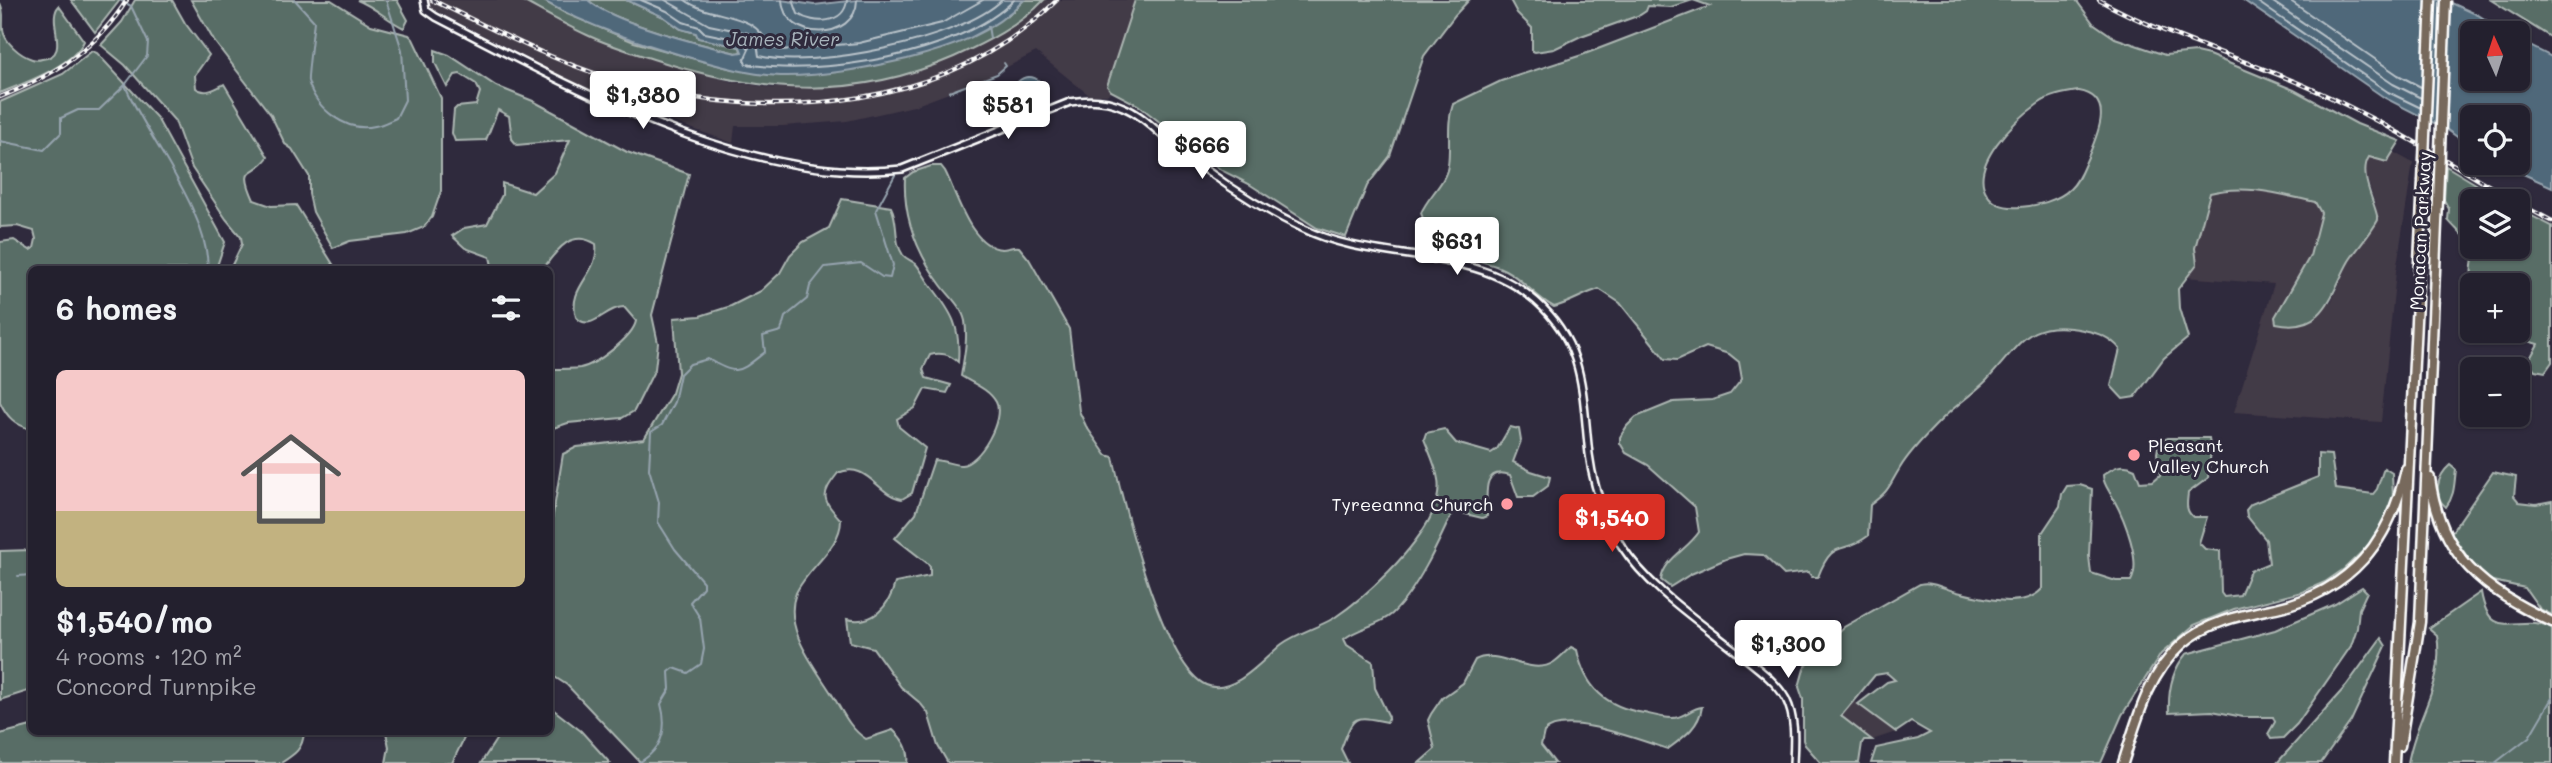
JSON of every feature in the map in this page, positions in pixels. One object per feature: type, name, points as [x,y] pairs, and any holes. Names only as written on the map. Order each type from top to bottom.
[{"type":"highway","name":"Monacan Parkway","points":[[2412,424],[2431,0]]},
{"type":"highway","name":"Monacan Parkway","points":[[2427,463],[2446,0]]},
{"type":"highway","points":[[2123,763],[2150,685],[2169,657],[2184,642],[2226,619],[2286,605],[2314,595],[2351,573],[2374,548],[2398,503],[2407,466],[2412,424]]},
{"type":"highway","points":[[2396,763],[2412,424]]},
{"type":"highway","points":[[2396,763],[2418,638],[2427,463]]},
{"type":"highway","points":[[2427,463],[2440,527],[2466,566],[2499,594],[2552,622]]},
{"type":"street","points":[[424,0],[426,10],[436,17],[580,91],[687,134],[795,165],[877,172],[902,169],[1070,102],[1094,100],[1111,103],[1131,111],[1176,148],[1252,199],[1303,229],[1350,246],[1475,268],[1515,285],[1545,309],[1573,350],[1582,381],[1589,453],[1596,489],[1618,539],[1633,562],[1658,588],[1778,688],[1791,712],[1793,763]]},
{"type":"shaded area","points":[[428,0],[521,0],[587,35],[624,50],[733,82],[772,88],[824,87],[926,69],[1007,30],[1044,0],[1135,0],[1108,80],[1107,86],[1111,91],[1107,95],[1089,95],[1036,52],[978,82],[914,106],[847,121],[783,126],[735,126],[733,143],[634,108],[573,82],[431,8]]},
{"type":"shaded area","points":[[2393,152],[2413,163],[2396,271],[2381,422],[2234,412],[2274,284],[2184,277],[2197,264],[2195,248],[2210,193],[2228,188],[2247,188],[2315,202],[2321,213],[2310,256],[2275,317],[2331,302],[2349,262],[2372,231],[2376,207],[2366,175],[2365,162],[2369,157],[2387,162]]},
{"type":"shaded area","points":[[1852,700],[1896,732],[1872,740],[1841,717]]},
{"type":"green space","points":[[71,0],[120,0],[95,32]]},
{"type":"green space","points":[[135,0],[172,0],[209,55],[195,75],[196,88],[206,91],[224,84],[268,157],[247,176],[254,200],[271,206],[296,205],[334,266],[231,266],[242,244],[241,237],[192,168],[175,121],[125,65],[101,45],[122,22]]},
{"type":"green space","points":[[191,0],[331,0],[371,25],[409,35],[441,98],[441,191],[432,217],[424,227],[407,234],[350,241],[333,248],[313,212],[309,176],[292,149],[285,144],[271,115],[214,41]]},
{"type":"green space","points":[[357,0],[397,0],[408,20],[404,28]]},
{"type":"green space","points":[[521,0],[542,0],[565,13],[634,42],[732,69],[1008,16],[1024,0],[1044,0],[1013,26],[990,39],[954,57],[916,71],[878,81],[804,88],[729,79],[653,59],[595,39]]},
{"type":"green space","points":[[588,0],[626,0],[664,17],[681,29],[696,33],[698,38],[740,47],[741,52],[736,53],[659,32],[617,16]]},
{"type":"green space","points":[[1135,0],[1469,0],[1424,56],[1390,156],[1367,186],[1346,237],[1317,228],[1249,184],[1221,170],[1138,105],[1111,91],[1107,86]]},
{"type":"green space","points":[[1510,0],[1693,0],[1671,7],[1648,6],[1640,15],[1581,36],[1554,49],[1535,52],[1532,51],[1532,28],[1517,13]]},
{"type":"green space","points":[[1693,0],[2076,0],[2093,23],[2115,38],[2165,55],[2196,52],[2209,55],[2294,90],[2357,124],[2400,141],[2387,162],[2369,157],[2366,179],[2378,220],[2349,261],[2325,308],[2316,316],[2293,325],[2276,323],[2275,317],[2310,256],[2321,213],[2315,202],[2250,190],[2210,193],[2195,248],[2197,264],[2178,289],[2179,308],[2188,338],[2164,358],[2135,397],[2123,399],[2111,386],[2120,349],[2108,339],[2088,331],[2064,327],[2037,331],[2018,345],[1987,380],[1947,414],[1920,442],[1888,488],[1870,505],[1868,536],[1834,552],[1828,557],[1818,577],[1812,577],[1808,572],[1784,575],[1763,555],[1744,554],[1691,574],[1670,587],[1661,580],[1663,573],[1671,560],[1699,532],[1695,507],[1648,465],[1626,453],[1620,443],[1620,437],[1636,417],[1673,402],[1712,400],[1730,394],[1742,379],[1739,362],[1729,354],[1706,347],[1677,360],[1665,359],[1620,303],[1599,289],[1554,307],[1505,270],[1445,251],[1436,244],[1421,213],[1447,172],[1453,104],[1501,81],[1582,55],[1710,6]],"holes":[[[2079,91],[2097,101],[2101,118],[2096,138],[2073,186],[2059,197],[2032,205],[2010,207],[1993,201],[1983,182],[1984,170],[1989,157],[2007,132],[2028,111],[2048,98]]]},
{"type":"green space","points":[[2491,0],[2552,0],[2552,38],[2530,24],[2530,21],[2525,21]]},
{"type":"green space","points":[[0,3],[6,39],[27,57],[41,59],[56,51],[55,20],[59,6],[84,41],[70,58],[59,66],[0,93]]},
{"type":"green space","points":[[435,50],[449,55],[496,86],[533,101],[627,152],[689,174],[652,315],[658,343],[655,369],[634,411],[622,418],[568,423],[553,428],[553,369],[580,368],[595,362],[628,335],[636,321],[624,307],[587,323],[576,317],[576,297],[593,264],[596,244],[587,240],[572,240],[559,249],[545,266],[492,266],[490,257],[465,248],[452,236],[464,228],[487,224],[502,195],[502,183],[533,193],[555,173],[570,140],[517,145],[512,139],[509,116],[498,110],[486,140],[455,141],[452,133],[454,110],[457,107],[476,105],[480,92],[476,84],[460,74],[455,75],[447,87],[435,63]]},
{"type":"green space","points":[[92,51],[97,53],[157,118],[225,242],[217,266],[28,266],[28,428],[12,420],[0,402],[0,242],[14,240],[30,250],[34,248],[36,239],[34,231],[17,226],[0,227],[0,102],[63,74]]},
{"type":"green space","points":[[931,166],[941,166],[945,171],[966,218],[981,239],[1002,249],[1019,247],[1029,259],[1069,329],[1079,411],[1106,455],[1113,457],[1135,544],[1160,617],[1190,672],[1206,685],[1227,686],[1237,681],[1288,640],[1334,618],[1361,598],[1402,557],[1432,514],[1438,494],[1437,476],[1424,439],[1426,433],[1444,429],[1456,443],[1491,453],[1497,449],[1510,427],[1519,429],[1521,441],[1513,462],[1550,477],[1548,486],[1533,497],[1518,497],[1510,475],[1493,475],[1487,486],[1487,516],[1482,518],[1453,511],[1427,565],[1401,604],[1386,618],[1344,639],[1347,645],[1373,662],[1375,688],[1389,717],[1387,722],[1367,718],[1356,720],[1352,724],[1341,749],[1348,763],[948,763],[938,746],[928,713],[920,703],[901,687],[873,648],[850,642],[847,619],[872,617],[889,600],[895,583],[930,576],[927,563],[895,538],[916,513],[934,460],[958,465],[968,463],[983,449],[997,418],[998,409],[993,397],[961,376],[966,342],[965,321],[958,306],[925,260],[909,221],[905,178]]},
{"type":"green space","points":[[2446,166],[2484,189],[2460,189],[2460,233],[2448,220],[2449,209],[2444,200]]},
{"type":"green space","points":[[842,199],[891,207],[900,250],[916,264],[945,305],[954,321],[958,339],[958,362],[945,354],[934,354],[930,355],[923,369],[926,378],[951,385],[947,393],[925,389],[915,408],[897,419],[899,427],[925,448],[912,493],[902,499],[886,492],[857,471],[838,473],[828,487],[826,497],[830,507],[841,520],[840,530],[830,549],[801,584],[793,607],[793,620],[803,648],[851,725],[866,739],[893,730],[905,745],[908,763],[641,763],[567,685],[553,676],[553,515],[563,454],[577,447],[644,439],[672,393],[678,373],[674,318],[700,316],[731,306],[761,291],[780,273],[790,255],[803,242],[829,228]]},
{"type":"green space","points":[[2530,215],[2552,226],[2552,362],[2545,372],[2535,370],[2530,364],[2530,358],[2538,344],[2530,342],[2530,273],[2472,273],[2472,259],[2530,259]]},
{"type":"green space","points":[[2168,438],[2209,438],[2211,450],[2208,478],[2188,493],[2187,506],[2193,517],[2207,517],[2199,543],[2205,549],[2220,551],[2221,593],[2224,597],[2240,595],[2250,571],[2269,563],[2266,540],[2247,516],[2246,510],[2251,504],[2318,477],[2318,454],[2331,455],[2336,489],[2373,494],[2384,468],[2392,473],[2393,499],[2383,524],[2371,543],[2344,569],[2325,582],[2302,592],[2234,609],[2194,625],[2161,654],[2122,715],[2101,763],[1871,763],[1876,748],[1918,739],[1930,733],[1911,722],[1896,732],[1858,704],[1887,682],[1895,680],[1887,673],[1875,675],[1841,716],[1872,740],[1864,740],[1862,743],[1859,763],[1821,763],[1803,740],[1803,699],[1799,687],[1804,669],[1815,653],[1844,627],[1920,584],[1934,584],[1952,591],[2002,601],[2034,595],[2042,589],[2042,533],[2060,506],[2067,486],[2080,485],[2092,489],[2089,556],[2091,573],[2116,581],[2131,581],[2134,563],[2130,540],[2103,475],[2115,468],[2126,466],[2135,469],[2140,482],[2153,481],[2160,475],[2157,453],[2159,442]]},
{"type":"green space","points":[[2450,465],[2456,470],[2453,494],[2446,507],[2439,497],[2438,486],[2439,480]]},
{"type":"green space","points":[[2493,472],[2516,477],[2514,496],[2519,502],[2536,504],[2552,501],[2552,615],[2540,609],[2525,588],[2488,580],[2473,565],[2451,533]]},
{"type":"green space","points":[[28,550],[28,691],[0,700],[0,551]]},
{"type":"green space","points":[[2362,587],[2367,592],[2359,609],[2351,646],[2297,724],[2283,738],[2271,739],[2268,734],[2275,722],[2273,717],[2243,717],[2212,711],[2169,713],[2172,682],[2177,667],[2186,654],[2275,630],[2335,604]]},
{"type":"green space","points":[[2481,592],[2485,608],[2491,618],[2499,623],[2540,624],[2552,628],[2552,763],[2408,763],[2437,670],[2437,635],[2429,628]]},
{"type":"green space","points":[[2381,638],[2386,646],[2351,721],[2321,763],[2277,763],[2346,686]]},
{"type":"green space","points":[[1571,647],[1577,650],[1592,685],[1608,700],[1631,710],[1669,718],[1676,718],[1702,707],[1698,720],[1690,731],[1668,749],[1604,729],[1568,724],[1554,726],[1544,732],[1541,745],[1555,763],[1419,763],[1435,749],[1428,720],[1431,714],[1442,698],[1463,683],[1475,660],[1494,657],[1535,667],[1545,666]]},
{"type":"green space","points":[[553,709],[581,731],[610,763],[481,763],[499,735],[553,735]]},
{"type":"green space","points":[[28,727],[28,735],[303,735],[297,750],[281,763],[0,763],[0,734]]},
{"type":"green space","points":[[387,735],[466,735],[452,763],[386,763],[389,747]]},
{"type":"water","name":"James River","points":[[542,0],[588,0],[637,24],[736,53],[742,52],[740,47],[698,38],[696,33],[681,29],[664,17],[626,0],[781,0],[814,5],[857,0],[1024,0],[984,31],[939,50],[844,71],[780,76],[735,70],[615,34]]},
{"type":"water","points":[[2243,0],[2445,0],[2487,21],[2460,21],[2460,91],[2530,91],[2530,46],[2552,57],[2552,187],[2526,175],[2530,175],[2530,105],[2460,105],[2460,139],[2385,98]]},
{"type":"water","points":[[1029,77],[1035,78],[1043,86],[1043,98],[1035,106],[1029,107],[1023,106],[1015,98],[1014,92],[1015,86],[1023,78]]},
{"type":"water","points":[[998,90],[1004,91],[1012,99],[1012,111],[1004,119],[998,120],[992,119],[984,111],[983,105],[984,99],[992,91]]},
{"type":"waterway","points":[[0,141],[44,150],[61,133],[61,118],[78,110],[99,110],[125,85],[147,56],[148,42],[131,6],[120,0]]},
{"type":"waterway","points":[[295,0],[314,21],[308,78],[312,91],[334,117],[353,126],[364,127],[380,125],[396,118],[405,100],[402,50],[386,0]]},
{"type":"waterway","points":[[988,26],[990,38]]},
{"type":"waterway","points":[[949,92],[997,74],[1006,66],[1004,63]]},
{"type":"waterway","points":[[125,85],[188,199],[205,247],[207,266]]},
{"type":"waterway","points":[[638,763],[653,752],[661,738],[664,722],[661,704],[670,689],[669,672],[674,668],[688,673],[701,664],[704,649],[700,618],[690,602],[703,587],[703,582],[675,549],[658,522],[659,502],[649,469],[651,432],[662,425],[674,402],[680,374],[690,364],[708,359],[732,370],[749,364],[765,352],[763,336],[781,331],[785,317],[807,299],[810,286],[825,267],[861,263],[882,277],[890,278],[893,265],[876,210],[895,175]]},
{"type":"waterway","points":[[18,576],[28,575]]},
{"type":"waterway","points":[[2495,763],[2529,737],[2552,698]]},
{"type":"railway","points":[[0,97],[38,80],[72,59],[102,33],[127,0]]},
{"type":"railway","points":[[432,0],[556,58],[633,85],[688,97],[744,103],[801,104],[858,98],[913,85],[965,65],[1014,37],[1057,0]]},
{"type":"railway","points":[[2099,0],[2150,25],[2337,100],[2494,189]]},
{"type":"railway","points":[[2530,209],[2552,221]]},
{"type":"place","name":"Pleasant Valley Church","points":[[2134,455]]},
{"type":"place","name":"Tyreeanna Church","points":[[1507,504]]}]
